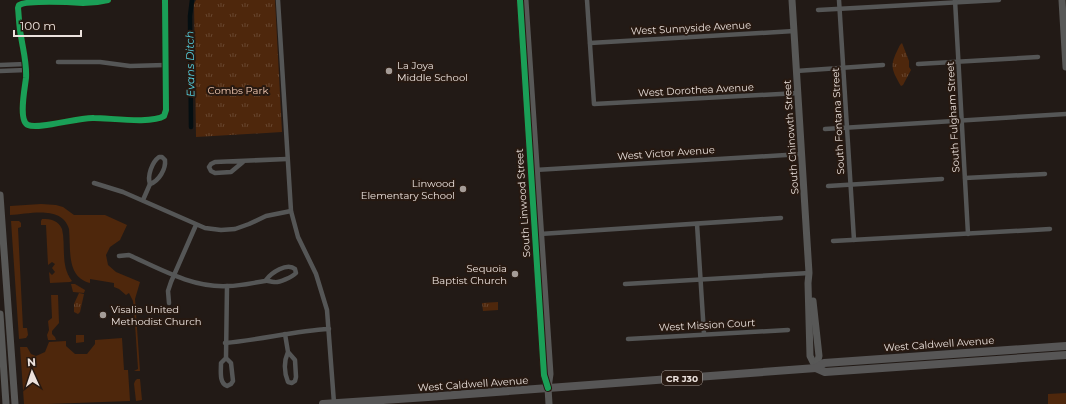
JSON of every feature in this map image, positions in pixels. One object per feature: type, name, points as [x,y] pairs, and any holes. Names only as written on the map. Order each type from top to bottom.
[{"type":"main road","name":"West Caldwell Avenue","points":[[323,404],[816,368],[824,363],[1066,346]]},
{"type":"main road","points":[[912,365],[918,360],[965,357],[977,352]]},
{"type":"main road","name":"West Caldwell Avenue","points":[[816,368],[825,372],[912,365],[1066,356]]},
{"type":"street","points":[[108,0],[87,3],[54,0],[28,1],[20,4],[18,8],[20,30],[26,64],[23,109],[23,120],[26,124],[30,126],[89,118],[124,120],[158,118],[165,115],[165,0]]},
{"type":"street","points":[[278,0],[291,211],[298,237],[316,274],[324,295],[329,329],[334,404]]},
{"type":"street","name":"South Linwood Street","points":[[520,0],[533,170],[540,234],[550,374],[548,388],[549,404]]},
{"type":"street","name":"South Linwood Street","points":[[525,0],[532,111],[533,201],[544,374],[548,388]]},
{"type":"street","points":[[587,0],[590,43]]},
{"type":"street","name":"South Chinowth Street","points":[[792,0],[809,273],[810,356],[816,368]]},
{"type":"street","name":"South Fontana Street","points":[[840,0],[854,240]]},
{"type":"street","points":[[818,10],[955,1],[999,0]]},
{"type":"street","points":[[1062,0],[1066,67]]},
{"type":"street","name":"South Fulgham Street","points":[[955,1],[968,234]]},
{"type":"street","name":"West Sunnyside Avenue","points":[[590,43],[794,31]]},
{"type":"street","name":"West Dorothea Avenue","points":[[590,43],[594,104],[798,93]]},
{"type":"street","points":[[918,64],[1038,57]]},
{"type":"street","points":[[58,62],[100,62],[130,66],[165,66]]},
{"type":"street","points":[[0,65],[26,64]]},
{"type":"street","points":[[524,64],[527,68],[532,111]]},
{"type":"street","points":[[8,65],[8,71]]},
{"type":"street","points":[[796,71],[883,66]]},
{"type":"street","points":[[0,71],[26,70]]},
{"type":"street","points":[[825,129],[1066,114]]},
{"type":"street","name":"West Victor Avenue","points":[[533,170],[802,154]]},
{"type":"street","points":[[143,200],[150,184],[149,176],[156,159],[158,157],[162,157],[166,163],[158,180],[150,184]]},
{"type":"street","points":[[243,162],[231,172],[215,173],[210,171],[209,167],[215,162],[287,159]]},
{"type":"street","points":[[965,178],[1045,174]]},
{"type":"street","points":[[828,186],[942,179]]},
{"type":"street","points":[[94,183],[143,200],[205,228],[222,230],[235,229],[266,216],[291,211]]},
{"type":"street","points":[[0,195],[15,404]]},
{"type":"street","points":[[533,201],[537,229],[540,234],[781,218]]},
{"type":"street","points":[[697,224],[704,334]]},
{"type":"street","points":[[169,303],[168,291],[196,225]]},
{"type":"street","points":[[833,242],[1050,229]]},
{"type":"street","points":[[119,256],[129,255],[174,275],[199,284],[227,286],[256,283],[266,280],[274,272],[289,266],[292,266],[295,269],[296,273],[294,276],[274,283],[266,280]]},
{"type":"street","points":[[625,284],[809,273]]},
{"type":"street","points":[[226,358],[221,363],[222,382],[223,385],[227,386],[231,384],[232,381],[231,363],[226,358],[225,342],[227,286]]},
{"type":"street","points":[[0,314],[6,404]]},
{"type":"street","points":[[225,342],[252,340],[285,334],[329,329]]},
{"type":"street","name":"West Mission Court","points":[[628,339],[788,330]]},
{"type":"street","points":[[285,334],[288,352],[295,360],[296,377],[295,381],[292,383],[288,382],[286,378],[284,361],[288,352]]},
{"type":"green space","name":"Combs Park","points":[[196,0],[275,0],[282,132],[196,137],[194,4]]},
{"type":"green space","points":[[902,43],[911,70],[901,86],[893,70],[893,62],[894,57]]},
{"type":"green space","points":[[41,204],[63,207],[74,215],[105,215],[127,225],[120,240],[110,247],[106,255],[108,265],[116,272],[140,282],[135,299],[140,371],[134,371],[138,369],[134,309],[133,301],[129,293],[126,295],[114,287],[114,283],[90,279],[90,283],[82,280],[77,275],[73,269],[71,261],[69,229],[65,221],[60,217],[53,214],[44,213],[10,215],[10,206]]},
{"type":"green space","points":[[42,219],[54,221],[62,229],[66,269],[72,281],[70,282],[50,283],[49,272],[52,275],[55,272],[52,268],[55,264],[52,262],[48,265],[46,225],[41,225]]},
{"type":"green space","points":[[11,221],[19,221],[21,223],[21,227],[18,228],[23,328],[27,328],[28,335],[26,338],[19,339]]},
{"type":"green space","points":[[71,284],[75,284],[85,290],[84,293],[73,292]]},
{"type":"green space","points":[[79,293],[84,294],[80,312],[78,314],[74,312],[74,304]]},
{"type":"green space","points":[[51,295],[58,295],[59,323],[52,331],[52,334],[56,340],[48,340],[47,335],[49,330],[48,321],[52,318]]},
{"type":"green space","points":[[498,302],[498,310],[483,311],[482,303]]},
{"type":"green space","points":[[76,335],[84,335],[84,342],[76,343]]},
{"type":"green space","points":[[122,338],[124,370],[128,370],[130,401],[24,404],[20,347],[27,347],[31,354],[36,356],[45,352],[49,342],[66,341],[66,346],[75,354],[87,354],[95,344],[95,340]]},
{"type":"green space","points":[[137,379],[140,379],[142,400],[136,401],[134,384]]},
{"type":"green space","points":[[1066,393],[1066,404],[1048,404],[1048,394]]},
{"type":"waterway","name":"Evans Ditch","points":[[191,127],[190,16],[192,0]]},
{"type":"cycle path","points":[[108,0],[86,3],[31,2],[19,5],[19,26],[26,72],[23,117],[28,125],[40,126],[87,118],[150,120],[164,116],[166,110],[165,0]]},
{"type":"cycle path","points":[[520,0],[544,375],[548,388]]},
{"type":"place","name":"La Joya Middle School","points":[[389,71]]},
{"type":"place","name":"Linwood Elementary School","points":[[463,189]]},
{"type":"place","name":"Sequoia Baptist Church","points":[[515,274]]},
{"type":"place","name":"Visalia United Methodist Church","points":[[103,315]]}]
